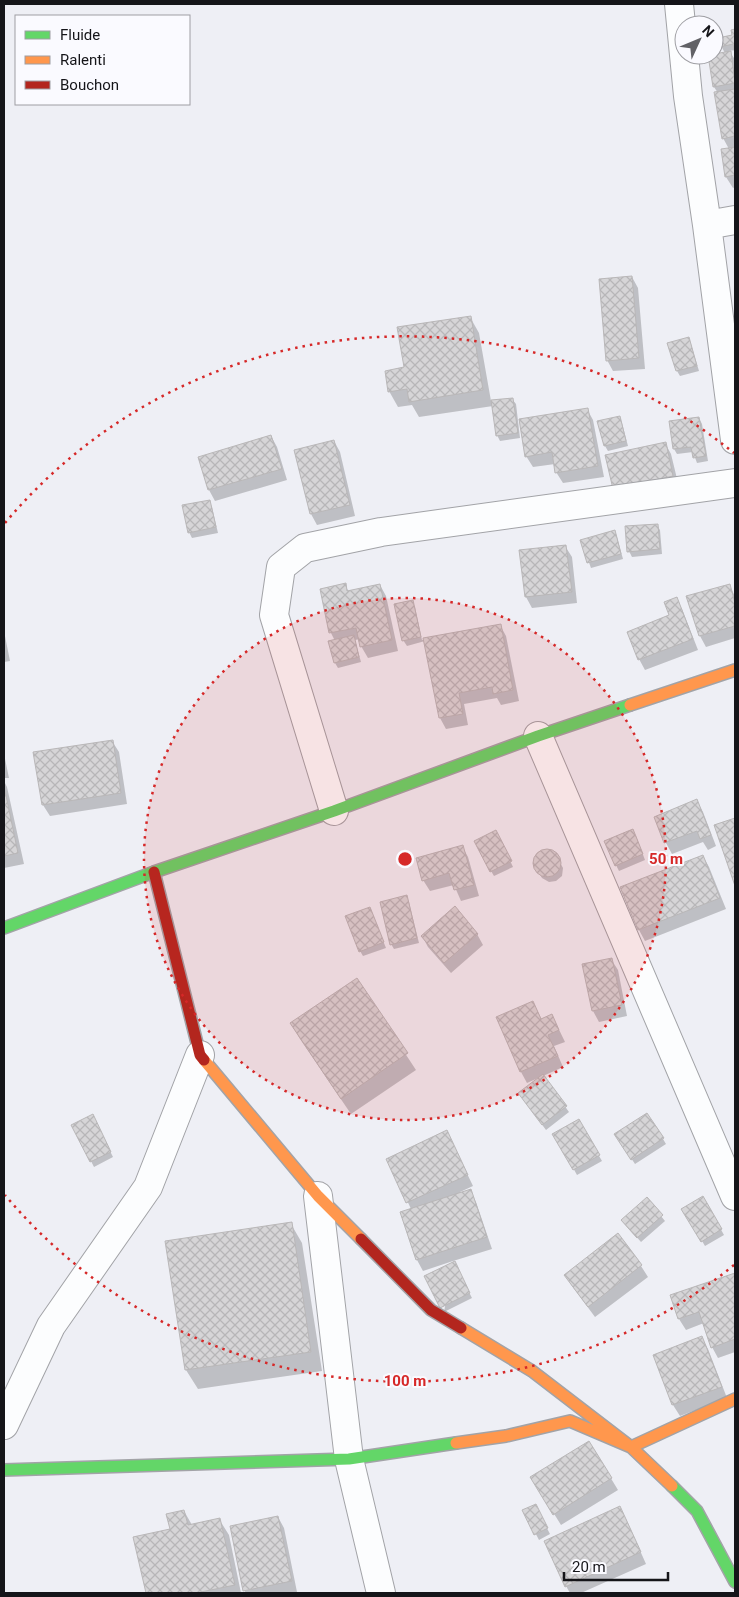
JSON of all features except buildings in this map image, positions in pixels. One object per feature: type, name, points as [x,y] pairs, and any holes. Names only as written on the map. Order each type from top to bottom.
[{"type":"street","points":[[679,4],[688,96],[735,440]]},
{"type":"street","points":[[707,225],[735,220]]},
{"type":"street","points":[[334,811],[274,615],[281,567],[305,548],[381,532],[735,483]]},
{"type":"street","points":[[4,928],[154,872],[334,811],[538,736],[735,670]]},
{"type":"street","points":[[538,736],[735,1196]]},
{"type":"street","points":[[154,872],[200,1055],[318,1196],[431,1310],[532,1371],[631,1447],[697,1512],[735,1582]]},
{"type":"street","points":[[4,1426],[52,1326],[148,1187],[200,1055]]},
{"type":"street","points":[[318,1196],[349,1459],[381,1593]]},
{"type":"street","points":[[4,1470],[349,1459],[506,1436],[570,1421],[631,1447],[735,1399]]},
{"type":"traffic: fast","points":[[4,928],[154,872],[334,811],[538,736],[630,705]]},
{"type":"traffic: fast","points":[[4,1470],[349,1459],[456,1443]]},
{"type":"traffic: fast","points":[[672,1486],[697,1511],[735,1582]]},
{"type":"traffic: slow","points":[[630,705],[735,670]]},
{"type":"traffic: slow","points":[[204,1060],[318,1196],[361,1239]]},
{"type":"traffic: slow","points":[[461,1328],[532,1371],[631,1447],[672,1486]]},
{"type":"traffic: slow","points":[[456,1443],[506,1436],[570,1421],[631,1447],[735,1399]]},
{"type":"traffic: jam","points":[[154,872],[200,1055],[204,1060]]},
{"type":"traffic: jam","points":[[361,1239],[431,1310],[461,1328]]}]
